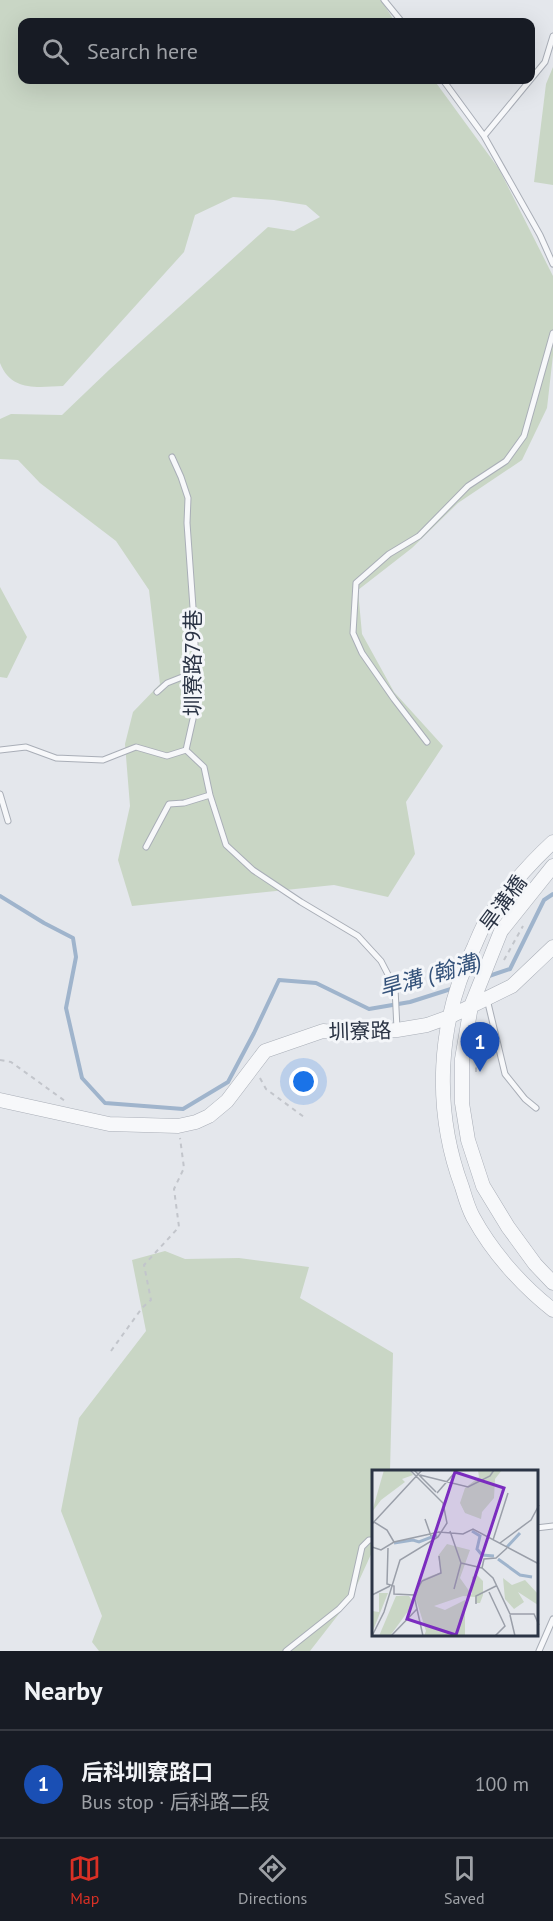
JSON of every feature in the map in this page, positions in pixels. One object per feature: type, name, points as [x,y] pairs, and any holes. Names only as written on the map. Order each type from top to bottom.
[{"type":"street","name":"旱溝橋","points":[[553,842],[536,858],[487,920],[464,967],[449,1017],[442,1090],[446,1133],[457,1175],[472,1216],[505,1263],[553,1310]]},
{"type":"street","name":"旱溝橋","points":[[552,867],[501,931],[471,1006],[462,1059],[462,1103],[468,1140],[483,1186],[535,1264],[553,1283]]},
{"type":"street","name":"圳寮路","points":[[0,1100],[110,1124],[178,1126],[196,1122],[227,1101],[252,1065],[265,1051],[323,1031],[344,1033],[397,1030],[427,1025],[449,1017],[512,986],[553,947]]},
{"type":"lane","points":[[384,0],[399,18]]},
{"type":"lane","points":[[535,74],[545,62],[553,36]]},
{"type":"lane","points":[[446,84],[484,136],[540,235],[553,264]]},
{"type":"lane","points":[[484,136],[527,84]]},
{"type":"lane","points":[[427,742],[362,653],[353,633],[356,583],[389,554],[418,536],[468,486],[506,461],[524,436],[553,333]]},
{"type":"lane","name":"圳寮路79巷","points":[[172,457],[188,498],[187,523],[195,636],[195,710],[186,750]]},
{"type":"lane","points":[[157,693],[167,682],[195,672]]},
{"type":"lane","points":[[0,750],[26,747],[56,758],[103,760],[136,747],[166,756],[186,750],[204,767],[210,795],[226,845],[253,870],[358,936],[381,961],[394,988],[397,1030]]},
{"type":"lane","points":[[0,794],[8,821]]},
{"type":"lane","points":[[146,847],[169,804],[184,803],[210,795]]},
{"type":"lane","points":[[487,998],[505,1074],[525,1099],[536,1108]]},
{"type":"lane","points":[[538,1528],[553,1526]]},
{"type":"lane","points":[[286,1651],[339,1609],[351,1596],[362,1547],[372,1540]]},
{"type":"lane","points":[[539,1651],[553,1619]]},
{"type":"path","points":[[0,1060],[11,1062],[64,1101]]},
{"type":"path","points":[[252,1065],[266,1089],[304,1117]]},
{"type":"path","points":[[111,1351],[142,1308],[151,1300],[144,1265],[179,1227],[174,1190],[184,1168],[178,1126]]},
{"type":"green space","points":[[0,0],[381,0],[392,18],[18,18],[18,84],[437,84],[499,169],[553,276],[553,355],[547,408],[522,460],[458,503],[412,548],[358,590],[362,634],[394,692],[443,746],[406,802],[415,854],[388,897],[334,885],[132,906],[118,860],[130,806],[125,744],[133,712],[160,684],[149,590],[116,541],[40,483],[18,460],[0,459],[0,419],[11,414],[62,415],[268,227],[294,231],[320,217],[306,205],[233,197],[195,215],[184,252],[63,386],[26,386],[11,379],[0,363]]},
{"type":"green space","points":[[553,67],[553,185],[534,182],[546,84]]},
{"type":"green space","points":[[0,587],[27,637],[7,678],[0,677]]},
{"type":"green space","points":[[165,1251],[185,1259],[239,1258],[309,1267],[300,1298],[393,1353],[390,1470],[372,1470],[372,1552],[345,1606],[310,1651],[99,1651],[92,1642],[102,1616],[61,1511],[79,1418],[146,1331],[132,1260]]},
{"type":"waterway","name":"旱溝 (翰溝)","points":[[486,977],[510,969],[544,900],[553,894]]},
{"type":"waterway","name":"旱溝 (翰溝)","points":[[0,896],[73,938],[76,957],[66,1008],[82,1078],[105,1103],[183,1109],[228,1082],[279,980],[316,983],[369,1009],[410,1002],[454,988]]},
{"type":"place","name":"后科圳寮路口","points":[[480,1072]]}]
